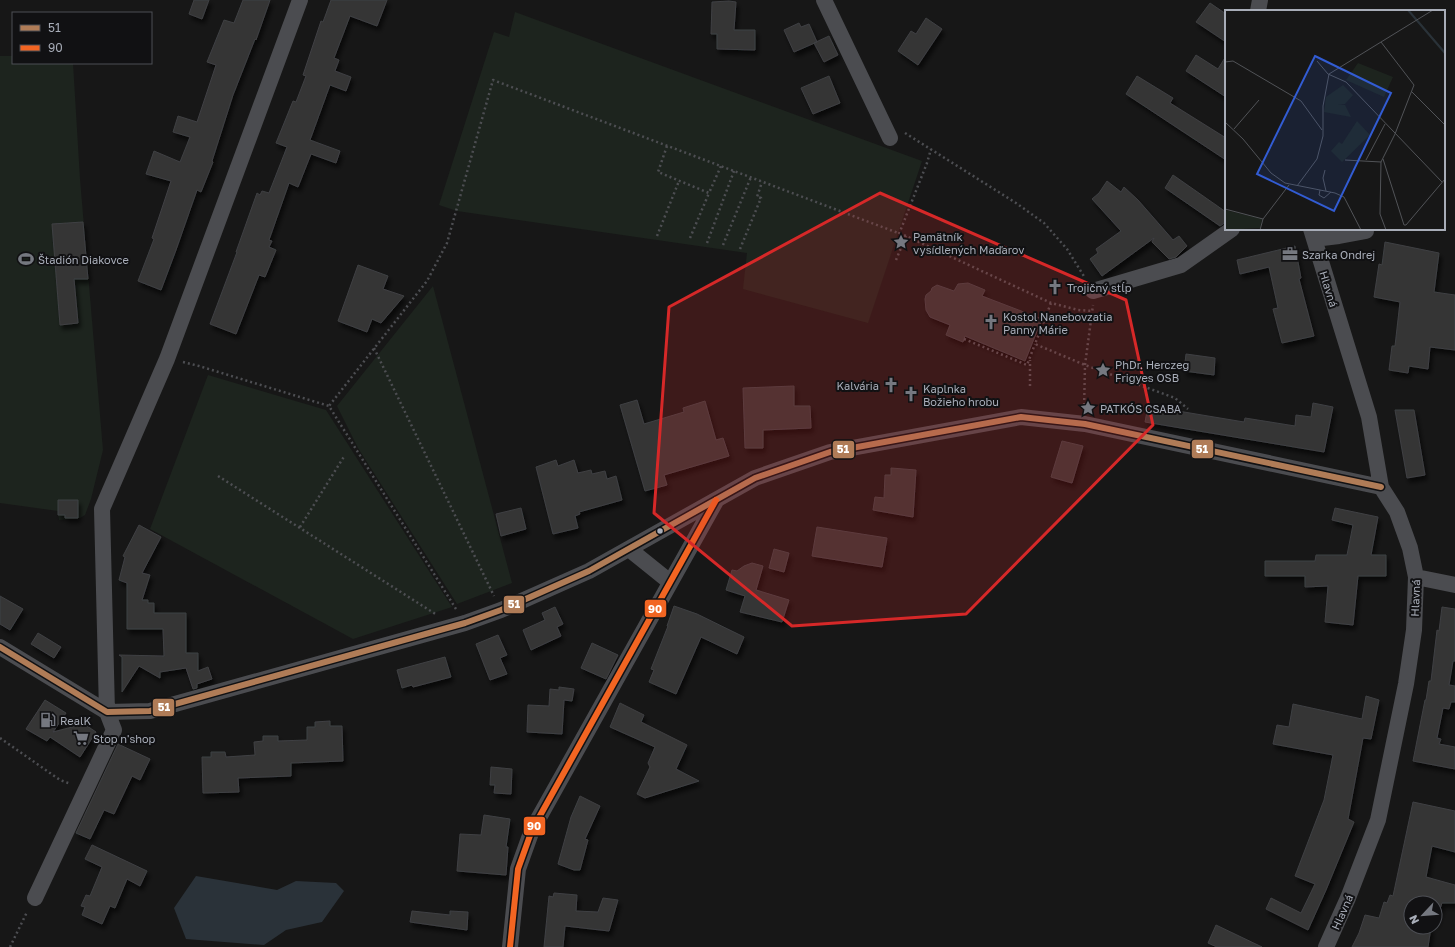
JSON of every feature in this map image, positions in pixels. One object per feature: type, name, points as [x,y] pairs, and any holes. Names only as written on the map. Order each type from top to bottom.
[{"type":"street","points":[[35,898],[114,730],[108,712],[102,509],[167,359],[300,0]]},
{"type":"street","points":[[824,0],[890,138]]},
{"type":"street","points":[[1258,10],[1260,0]]},
{"type":"street","points":[[1093,291],[1181,265],[1231,230]]},
{"type":"street","points":[[1313,234],[1339,236],[1366,230]]},
{"type":"street","name":"Hlavná","points":[[1313,234],[1369,417],[1380,487],[1397,512],[1410,548],[1416,577],[1414,630],[1406,684],[1378,820],[1348,898],[1326,947]]},
{"type":"street","points":[[0,647],[108,712],[150,711],[465,623],[501,610],[589,571],[755,478],[830,452],[1021,417],[1085,424],[1380,487]]},
{"type":"street","points":[[510,947],[518,869],[532,830],[716,500]]},
{"type":"street","points":[[629,549],[670,582]]},
{"type":"street","points":[[1416,577],[1455,585]]},
{"type":"path","points":[[329,406],[427,281],[447,243],[493,80],[906,236],[1051,303],[1078,310],[1093,311]]},
{"type":"path","points":[[881,118],[1016,203],[1044,223],[1067,249],[1093,291],[1093,311],[1085,365],[1085,424]]},
{"type":"path","points":[[667,146],[658,172],[709,193]]},
{"type":"path","points":[[899,234],[931,149]]},
{"type":"path","points":[[690,238],[720,166]]},
{"type":"path","points":[[707,244],[734,171]]},
{"type":"path","points":[[723,245],[751,177]]},
{"type":"path","points":[[657,236],[679,181]]},
{"type":"path","points":[[740,249],[761,198],[757,197],[762,182]]},
{"type":"path","points":[[896,260],[906,236]]},
{"type":"path","points":[[964,339],[1027,365],[1051,303]]},
{"type":"path","points":[[1035,344],[1085,365],[1175,398],[1188,409]]},
{"type":"path","points":[[374,348],[501,610]]},
{"type":"path","points":[[1030,357],[1030,386]]},
{"type":"path","points":[[167,359],[199,366],[329,406],[465,623]]},
{"type":"path","points":[[300,527],[345,455]]},
{"type":"path","points":[[218,476],[438,616]]},
{"type":"path","points":[[0,738],[60,780],[75,786],[83,784],[92,775]]},
{"type":"path","points":[[10,947],[35,898]]},
{"type":"highlighted area","points":[[880,193],[1126,300],[1153,425],[966,614],[792,626],[654,513],[669,307]]},
{"type":"shaded area","points":[[515,12],[922,161],[868,323],[743,289],[747,253],[457,211],[439,205],[494,32],[509,37]]},
{"type":"shaded area","points":[[0,56],[12,56],[12,64],[73,64],[80,179],[103,450],[91,499],[85,515],[80,518],[59,520],[58,511],[0,503]]},
{"type":"shaded area","points":[[433,286],[512,583],[457,604],[358,448],[337,406]]},
{"type":"shaded area","points":[[208,375],[326,410],[452,607],[353,639],[150,529]]},
{"type":"shaded area","points":[[196,876],[277,890],[296,881],[336,883],[344,891],[322,922],[286,930],[264,945],[186,939],[174,908]]},
{"type":"building","points":[[194,0],[209,0],[202,19],[189,14]]},
{"type":"building","points":[[243,0],[270,0],[256,40],[255,39],[233,95],[212,161],[213,162],[201,192],[197,190],[161,290],[138,281],[154,239],[152,238],[171,181],[146,174],[154,151],[180,162],[190,137],[173,132],[178,116],[197,122],[216,65],[207,62],[224,20],[234,23]]},
{"type":"building","points":[[331,0],[387,0],[377,26],[350,16],[334,58],[339,60],[335,71],[351,77],[346,91],[330,85],[310,140],[340,151],[336,163],[311,154],[298,187],[289,183],[269,240],[272,241],[269,247],[276,250],[265,277],[259,275],[236,334],[210,324],[257,193],[260,195],[262,191],[269,193],[287,147],[276,143],[293,101],[296,102],[306,76],[303,75],[321,21],[323,22]]},
{"type":"building","points":[[712,2],[736,2],[734,30],[755,30],[755,50],[717,49],[717,34],[711,34]]},
{"type":"building","points":[[1210,3],[1225,13],[1225,41],[1196,22]]},
{"type":"building","points":[[926,18],[942,29],[918,65],[898,51],[911,31],[916,34]]},
{"type":"building","points":[[799,23],[801,27],[809,24],[817,42],[794,52],[784,30]]},
{"type":"building","points":[[829,36],[838,55],[824,62],[814,43]]},
{"type":"building","points":[[1196,55],[1218,69],[1225,58],[1225,96],[1186,71]]},
{"type":"building","points":[[829,76],[840,103],[813,114],[801,88]]},
{"type":"building","points":[[1137,76],[1173,98],[1170,103],[1225,137],[1225,159],[1126,94]]},
{"type":"building","points":[[1173,175],[1225,211],[1225,223],[1220,226],[1165,188]]},
{"type":"building","points":[[1107,181],[1121,192],[1124,187],[1138,200],[1173,240],[1179,236],[1187,246],[1176,257],[1169,259],[1152,242],[1154,238],[1102,276],[1090,259],[1098,253],[1096,249],[1121,231],[1092,199],[1099,193]]},
{"type":"building","points":[[83,222],[88,279],[74,279],[78,323],[60,325],[52,224]]},
{"type":"building","points":[[1385,242],[1439,253],[1434,292],[1455,295],[1455,350],[1430,347],[1428,369],[1409,366],[1408,373],[1389,370],[1392,346],[1395,346],[1400,302],[1374,297],[1379,264],[1382,265]]},
{"type":"building","points":[[1295,246],[1301,278],[1299,279],[1314,336],[1282,343],[1273,309],[1278,308],[1269,267],[1240,274],[1237,260]]},
{"type":"building","points":[[358,265],[388,276],[383,289],[404,296],[381,323],[372,319],[367,332],[338,321]]},
{"type":"building","name":"Kostol Nanebovzatia Panny Márie","points":[[968,283],[985,290],[982,296],[1042,319],[1025,361],[965,336],[963,342],[946,335],[950,325],[930,317],[926,310],[925,299],[926,295],[932,288],[937,285],[954,291],[958,284]]},
{"type":"building","points":[[1186,354],[1215,358],[1214,375],[1184,371]]},
{"type":"building","points":[[794,386],[794,406],[810,406],[811,428],[763,430],[763,448],[745,448],[743,388]]},
{"type":"building","points":[[637,400],[644,424],[684,412],[683,408],[705,401],[716,440],[723,438],[729,456],[664,475],[667,485],[645,491],[620,405]]},
{"type":"building","points":[[1313,403],[1333,407],[1324,452],[1145,422],[1148,406],[1244,422],[1245,418],[1295,426],[1296,415],[1311,417]]},
{"type":"building","points":[[1395,410],[1414,410],[1425,475],[1407,478]]},
{"type":"building","points":[[1062,441],[1083,446],[1072,483],[1051,477]]},
{"type":"building","points":[[556,460],[558,466],[574,460],[578,473],[591,470],[592,474],[605,471],[607,479],[616,476],[622,500],[579,512],[580,514],[575,516],[578,528],[553,534],[536,467]]},
{"type":"building","points":[[891,468],[916,470],[913,517],[873,510],[875,497],[884,498],[885,475],[891,475]]},
{"type":"building","points":[[58,500],[78,500],[78,518],[65,518],[65,515],[58,515]]},
{"type":"building","points":[[521,508],[526,529],[501,536],[496,514]]},
{"type":"building","points":[[1335,508],[1378,517],[1371,555],[1386,555],[1386,576],[1358,576],[1353,625],[1325,622],[1328,586],[1305,587],[1305,576],[1265,576],[1265,561],[1315,561],[1316,555],[1347,555],[1353,525],[1332,520]]},
{"type":"building","points":[[139,525],[161,537],[142,573],[150,575],[142,600],[148,600],[148,603],[154,603],[154,613],[186,613],[186,653],[198,653],[198,671],[208,667],[212,679],[197,684],[197,688],[193,689],[186,668],[160,672],[160,678],[139,666],[122,692],[122,657],[119,655],[164,656],[163,629],[127,629],[127,583],[119,580],[125,557],[123,556]]},
{"type":"building","points":[[817,527],[887,538],[882,567],[812,556]]},
{"type":"building","points":[[774,549],[789,553],[784,572],[769,568]]},
{"type":"building","points":[[752,563],[763,566],[756,590],[789,600],[782,622],[740,612],[745,596],[726,590],[732,570],[737,571]]},
{"type":"building","points":[[0,596],[23,609],[10,630],[0,624]]},
{"type":"building","points":[[674,606],[697,614],[744,637],[737,654],[701,637],[676,694],[649,682],[654,670],[651,669],[668,626]]},
{"type":"building","points":[[555,607],[563,624],[557,627],[561,636],[531,650],[523,630],[545,620],[542,613]]},
{"type":"building","points":[[1442,607],[1455,609],[1455,661],[1453,661],[1449,685],[1455,686],[1455,702],[1451,702],[1449,709],[1443,708],[1437,738],[1441,739],[1439,744],[1455,747],[1455,769],[1413,761],[1429,681],[1431,681],[1437,630],[1439,631]]},
{"type":"building","points":[[38,633],[61,647],[54,658],[31,644]]},
{"type":"building","points":[[498,635],[507,655],[500,658],[507,674],[490,680],[476,644]]},
{"type":"building","points":[[592,643],[618,655],[606,679],[581,668]]},
{"type":"building","points":[[445,657],[451,677],[413,687],[412,685],[402,688],[397,670]]},
{"type":"building","points":[[559,687],[574,689],[572,701],[564,700],[562,734],[527,732],[528,705],[549,706],[550,689],[559,690]]},
{"type":"building","points":[[1366,696],[1379,700],[1371,739],[1363,738],[1348,819],[1354,822],[1308,930],[1266,909],[1271,898],[1301,913],[1315,884],[1295,876],[1324,800],[1333,755],[1273,744],[1277,725],[1289,727],[1293,704],[1362,719]]},
{"type":"building","points":[[45,700],[66,713],[53,732],[84,724],[96,732],[80,757],[50,737],[47,741],[26,729]]},
{"type":"building","points":[[620,703],[644,715],[641,722],[687,745],[676,769],[699,781],[645,798],[637,794],[650,767],[648,763],[655,747],[610,727]]},
{"type":"building","points":[[330,721],[330,726],[342,726],[343,761],[291,763],[291,776],[238,778],[239,792],[203,793],[202,757],[211,757],[211,752],[225,752],[226,757],[255,755],[254,742],[263,741],[263,736],[278,736],[278,741],[307,740],[307,727],[315,727],[315,722]]},
{"type":"building","points":[[118,744],[150,759],[140,780],[132,776],[114,814],[104,810],[90,839],[76,833]]},
{"type":"building","points":[[491,767],[512,769],[511,794],[494,793],[495,785],[490,785]]},
{"type":"building","points":[[580,796],[600,806],[585,839],[588,840],[580,870],[574,870],[558,864],[571,817]]},
{"type":"building","points":[[1413,802],[1455,811],[1455,852],[1432,846],[1426,877],[1455,885],[1455,903],[1443,903],[1443,895],[1403,895],[1403,935],[1430,935],[1428,947],[1352,947],[1359,933],[1365,915],[1379,918],[1384,902],[1387,903],[1390,895],[1393,896]]},
{"type":"building","points":[[484,815],[510,819],[506,847],[508,847],[506,875],[457,871],[460,834],[481,835]]},
{"type":"building","points":[[92,845],[147,871],[140,886],[127,879],[115,908],[110,906],[102,924],[82,915],[85,907],[81,906],[86,895],[90,896],[102,867],[85,859]]},
{"type":"building","points":[[554,893],[577,895],[576,911],[598,912],[603,898],[618,900],[609,931],[565,926],[563,947],[544,947],[549,896],[553,897]]},
{"type":"building","points":[[412,911],[450,915],[450,911],[468,912],[467,930],[410,922]]},
{"type":"building","points":[[1216,925],[1262,947],[1217,947],[1208,943]]},
{"type":"transit line","name":"51","points":[[0,647],[107,712],[150,711],[465,623],[501,610],[589,571],[755,478],[830,452],[1021,417],[1085,424],[1381,487]]},
{"type":"transit line","name":"90","points":[[510,947],[518,869],[532,830],[716,500]]},
{"type":"place","name":"Pamätník vysídlených Maďarov","points":[[901,242]]},
{"type":"place","name":"Szarka Ondrej","points":[[1290,254]]},
{"type":"place","name":"Štadión Diakovce","points":[[26,259]]},
{"type":"place","name":"Trojičný stĺp","points":[[1055,287]]},
{"type":"place","name":"Kostol Nanebovzatia Panny Márie","points":[[991,322]]},
{"type":"place","name":"PhDr. Herczeg Frigyes OSB","points":[[1103,370]]},
{"type":"place","name":"Kalvária","points":[[891,385]]},
{"type":"place","name":"Kaplnka Božieho hrobu","points":[[911,394]]},
{"type":"place","name":"PATKÓS CSABA","points":[[1088,408]]},
{"type":"place","name":"RealK","points":[[48,720]]},
{"type":"place","name":"Stop n'shop","points":[[81,738]]}]
